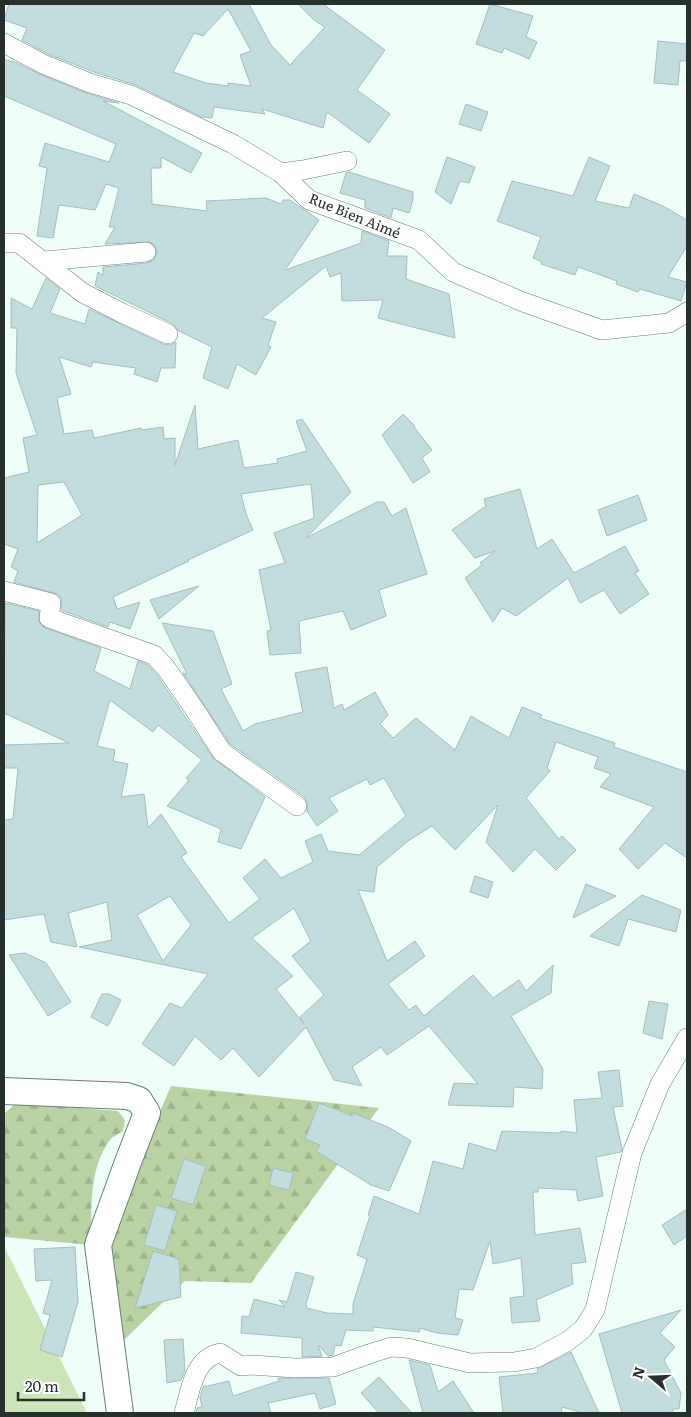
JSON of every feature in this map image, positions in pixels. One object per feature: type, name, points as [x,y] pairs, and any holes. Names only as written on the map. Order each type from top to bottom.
[{"type":"street","name":"Rue Bien Aimé","points":[[4,44],[43,64],[90,83],[131,95],[233,144],[281,173],[309,200],[419,240],[453,272],[523,302],[602,330],[669,323],[687,312]]},
{"type":"street","points":[[281,173],[347,161]]},
{"type":"street","points":[[4,243],[19,243],[83,293],[168,334]]},
{"type":"street","points":[[44,261],[146,252]]},
{"type":"street","points":[[4,591],[51,602],[48,618],[154,655],[166,668],[222,752],[296,806]]},
{"type":"street","points":[[184,1413],[202,1362],[210,1355],[220,1353],[241,1366],[295,1368],[333,1367],[391,1348],[407,1348],[470,1363],[514,1362],[536,1358],[568,1341],[583,1329],[595,1310],[632,1152],[660,1084],[687,1038]]},
{"type":"street","points":[[4,1091],[126,1096],[139,1100],[147,1113],[98,1245],[120,1413]]},
{"type":"green space","points":[[171,1086],[379,1108],[251,1283],[185,1281],[124,1340],[106,1249],[134,1171]]},
{"type":"green space","points":[[16,1103],[118,1111],[125,1120],[123,1131],[110,1140],[98,1164],[93,1190],[91,1245],[4,1237],[4,1114]]},
{"type":"green space","points":[[4,1246],[87,1413],[4,1413]]},
{"type":"building","points":[[9,4],[249,4],[271,45],[290,65],[325,27],[314,20],[298,4],[323,4],[385,50],[357,90],[390,114],[369,143],[327,112],[323,128],[262,109],[265,114],[214,107],[212,118],[202,117],[136,85],[94,72],[48,54],[22,40],[27,28],[4,20]],"holes":[[[228,9],[251,51],[240,55],[251,86],[228,83],[228,86],[206,83],[173,72],[194,33],[203,36]]]},
{"type":"building","points":[[490,4],[533,16],[526,37],[537,42],[529,59],[504,48],[502,53],[476,44]]},
{"type":"building","points":[[658,41],[687,44],[687,61],[680,61],[678,85],[654,83]]},
{"type":"building","points":[[4,59],[13,61],[86,93],[119,103],[103,101],[202,153],[191,173],[161,157],[161,168],[151,168],[152,204],[207,211],[206,201],[266,198],[281,204],[283,200],[290,200],[319,220],[285,270],[361,243],[362,231],[389,241],[387,256],[407,256],[406,279],[449,294],[455,338],[378,318],[383,300],[342,301],[341,273],[330,277],[326,266],[262,318],[276,322],[268,345],[271,347],[256,375],[237,364],[228,389],[203,378],[212,347],[179,331],[173,324],[95,286],[98,272],[103,275],[103,267],[147,263],[153,261],[157,252],[155,246],[150,242],[105,244],[115,227],[109,227],[119,188],[106,184],[95,210],[59,205],[53,238],[37,236],[47,168],[39,166],[45,143],[109,162],[116,144],[4,96]]},
{"type":"building","points":[[466,104],[488,112],[481,131],[459,124]]},
{"type":"building","points":[[447,157],[475,167],[469,183],[460,181],[451,204],[435,192]]},
{"type":"building","points":[[589,157],[610,166],[595,201],[629,208],[634,194],[663,206],[687,220],[687,246],[668,277],[687,282],[681,301],[640,289],[638,292],[616,284],[617,281],[578,267],[575,275],[541,264],[542,262],[533,258],[541,237],[497,221],[512,181],[573,196]]},
{"type":"building","points":[[349,172],[413,192],[409,213],[393,208],[391,218],[365,208],[365,200],[340,193],[346,173]]},
{"type":"building","points":[[46,278],[60,289],[50,313],[85,324],[89,309],[163,344],[170,345],[176,342],[175,368],[161,368],[157,382],[134,374],[136,368],[93,362],[91,367],[59,357],[71,394],[57,398],[64,434],[92,430],[94,438],[141,428],[142,430],[163,427],[164,439],[175,438],[175,465],[195,405],[198,449],[238,440],[244,468],[278,463],[277,459],[307,451],[296,421],[302,419],[351,492],[306,538],[377,502],[384,502],[392,516],[406,508],[427,574],[379,590],[386,616],[351,630],[343,611],[299,621],[301,653],[270,655],[267,631],[271,630],[259,570],[285,563],[274,533],[314,518],[311,484],[241,494],[246,514],[253,530],[113,597],[117,609],[140,602],[130,629],[110,622],[108,627],[61,610],[62,600],[58,594],[14,582],[18,571],[11,567],[18,549],[4,544],[4,478],[29,472],[23,438],[37,435],[16,373],[17,328],[11,328],[11,298],[32,309]],"holes":[[[64,482],[82,515],[37,543],[38,485]]]},
{"type":"building","points":[[403,414],[415,426],[432,450],[422,458],[430,472],[413,483],[382,435]]},
{"type":"building","points":[[520,489],[537,549],[552,539],[574,573],[625,546],[639,571],[635,573],[649,594],[620,614],[604,590],[580,603],[568,578],[516,616],[502,608],[493,622],[465,578],[482,565],[480,563],[495,551],[475,558],[452,530],[486,506],[484,499]]},
{"type":"building","points":[[638,495],[647,520],[607,536],[598,510]]},
{"type":"building","points":[[199,586],[159,619],[150,600]]},
{"type":"building","points":[[5,603],[39,611],[39,622],[45,628],[101,648],[94,671],[130,689],[138,661],[148,665],[157,675],[213,758],[265,797],[241,849],[218,842],[221,829],[167,806],[189,780],[186,778],[202,760],[158,725],[153,732],[110,700],[97,746],[115,750],[113,761],[128,764],[121,797],[144,794],[148,828],[161,814],[187,853],[181,857],[229,923],[260,899],[243,878],[265,859],[281,878],[313,862],[305,841],[321,834],[328,851],[359,855],[406,816],[384,778],[370,785],[367,779],[329,798],[338,811],[317,826],[307,811],[307,802],[304,797],[230,744],[183,673],[187,674],[162,623],[213,631],[232,684],[221,689],[243,731],[255,724],[303,712],[295,673],[327,667],[334,708],[342,704],[344,710],[375,692],[388,715],[380,724],[393,738],[416,718],[455,750],[471,716],[509,738],[522,707],[542,715],[540,718],[615,743],[614,747],[687,772],[687,858],[665,843],[638,869],[619,849],[654,807],[600,787],[611,774],[594,768],[598,757],[556,742],[547,768],[550,771],[526,798],[559,839],[562,836],[576,850],[556,870],[535,849],[513,872],[486,842],[498,805],[455,850],[432,826],[408,841],[377,867],[374,892],[358,890],[387,961],[415,941],[425,956],[388,984],[409,1010],[416,1005],[424,1016],[473,975],[493,998],[519,980],[526,991],[553,965],[551,993],[511,1016],[543,1069],[542,1089],[514,1087],[513,1107],[448,1105],[454,1083],[478,1084],[429,1026],[387,1055],[381,1047],[352,1067],[362,1086],[334,1080],[306,1027],[259,1077],[233,1048],[221,1060],[195,1036],[174,1066],[142,1044],[170,1003],[182,1008],[208,974],[79,947],[112,940],[107,902],[68,913],[77,947],[51,942],[44,914],[4,920],[4,820],[13,819],[18,768],[4,768],[4,745],[69,743],[4,713]],"holes":[[[170,896],[191,925],[163,961],[137,915]],[[294,908],[311,941],[292,956],[324,995],[300,1017],[304,1024],[276,989],[293,976],[252,938]]]},
{"type":"building","points":[[475,876],[493,882],[488,898],[470,892]]},
{"type":"building","points":[[586,884],[616,896],[573,918]]},
{"type":"building","points":[[642,895],[681,910],[676,932],[628,919],[619,946],[590,936]]},
{"type":"building","points":[[25,953],[46,963],[71,1002],[48,1016],[9,955]]},
{"type":"building","points":[[102,994],[109,994],[121,1000],[108,1026],[91,1017]]},
{"type":"building","points":[[649,1001],[668,1004],[662,1039],[643,1033]]},
{"type":"building","points":[[619,1070],[623,1106],[613,1107],[622,1149],[621,1152],[596,1157],[603,1196],[578,1201],[576,1190],[538,1188],[538,1192],[533,1192],[535,1235],[580,1228],[586,1262],[571,1264],[573,1284],[536,1300],[540,1321],[512,1323],[510,1298],[524,1296],[521,1258],[493,1264],[490,1241],[473,1290],[459,1289],[455,1318],[463,1320],[458,1335],[437,1333],[419,1328],[420,1332],[373,1327],[373,1331],[346,1330],[341,1346],[335,1345],[333,1355],[328,1356],[318,1345],[322,1356],[302,1357],[302,1338],[241,1333],[242,1316],[249,1317],[254,1299],[285,1307],[279,1300],[287,1302],[296,1272],[314,1277],[306,1304],[307,1308],[327,1313],[353,1314],[353,1304],[367,1259],[357,1255],[370,1216],[368,1215],[374,1196],[419,1214],[433,1161],[463,1169],[469,1143],[496,1151],[502,1131],[561,1133],[561,1131],[577,1133],[574,1100],[602,1098],[598,1072]]},
{"type":"building","points":[[319,1103],[353,1116],[351,1112],[390,1128],[411,1141],[389,1191],[371,1185],[316,1151],[320,1145],[305,1139]]},
{"type":"building","points":[[184,1159],[206,1166],[193,1205],[171,1198]]},
{"type":"building","points":[[273,1168],[293,1173],[289,1190],[269,1185]]},
{"type":"building","points":[[156,1205],[177,1211],[165,1251],[144,1245]]},
{"type":"building","points":[[687,1209],[687,1236],[674,1245],[662,1225]]},
{"type":"building","points":[[75,1247],[78,1302],[62,1357],[40,1350],[50,1315],[43,1313],[52,1280],[36,1281],[34,1249]]},
{"type":"building","points":[[153,1251],[179,1259],[181,1297],[135,1308]]},
{"type":"building","points":[[681,1310],[660,1333],[675,1347],[664,1360],[681,1393],[679,1409],[673,1409],[672,1413],[622,1413],[599,1334]]},
{"type":"building","points":[[183,1339],[185,1370],[181,1380],[167,1383],[164,1340]]},
{"type":"building","points":[[571,1352],[599,1413],[583,1413],[562,1407],[561,1413],[503,1413],[499,1377],[538,1373],[537,1369]]},
{"type":"building","points":[[409,1360],[430,1365],[438,1392],[453,1381],[474,1413],[423,1413]]},
{"type":"building","points":[[379,1377],[412,1413],[379,1413],[361,1393]]},
{"type":"building","points":[[278,1378],[329,1378],[336,1404],[320,1409],[315,1393],[268,1403],[271,1413],[196,1413],[197,1408],[202,1407],[200,1397],[203,1387],[229,1381],[233,1396],[279,1381]]}]
